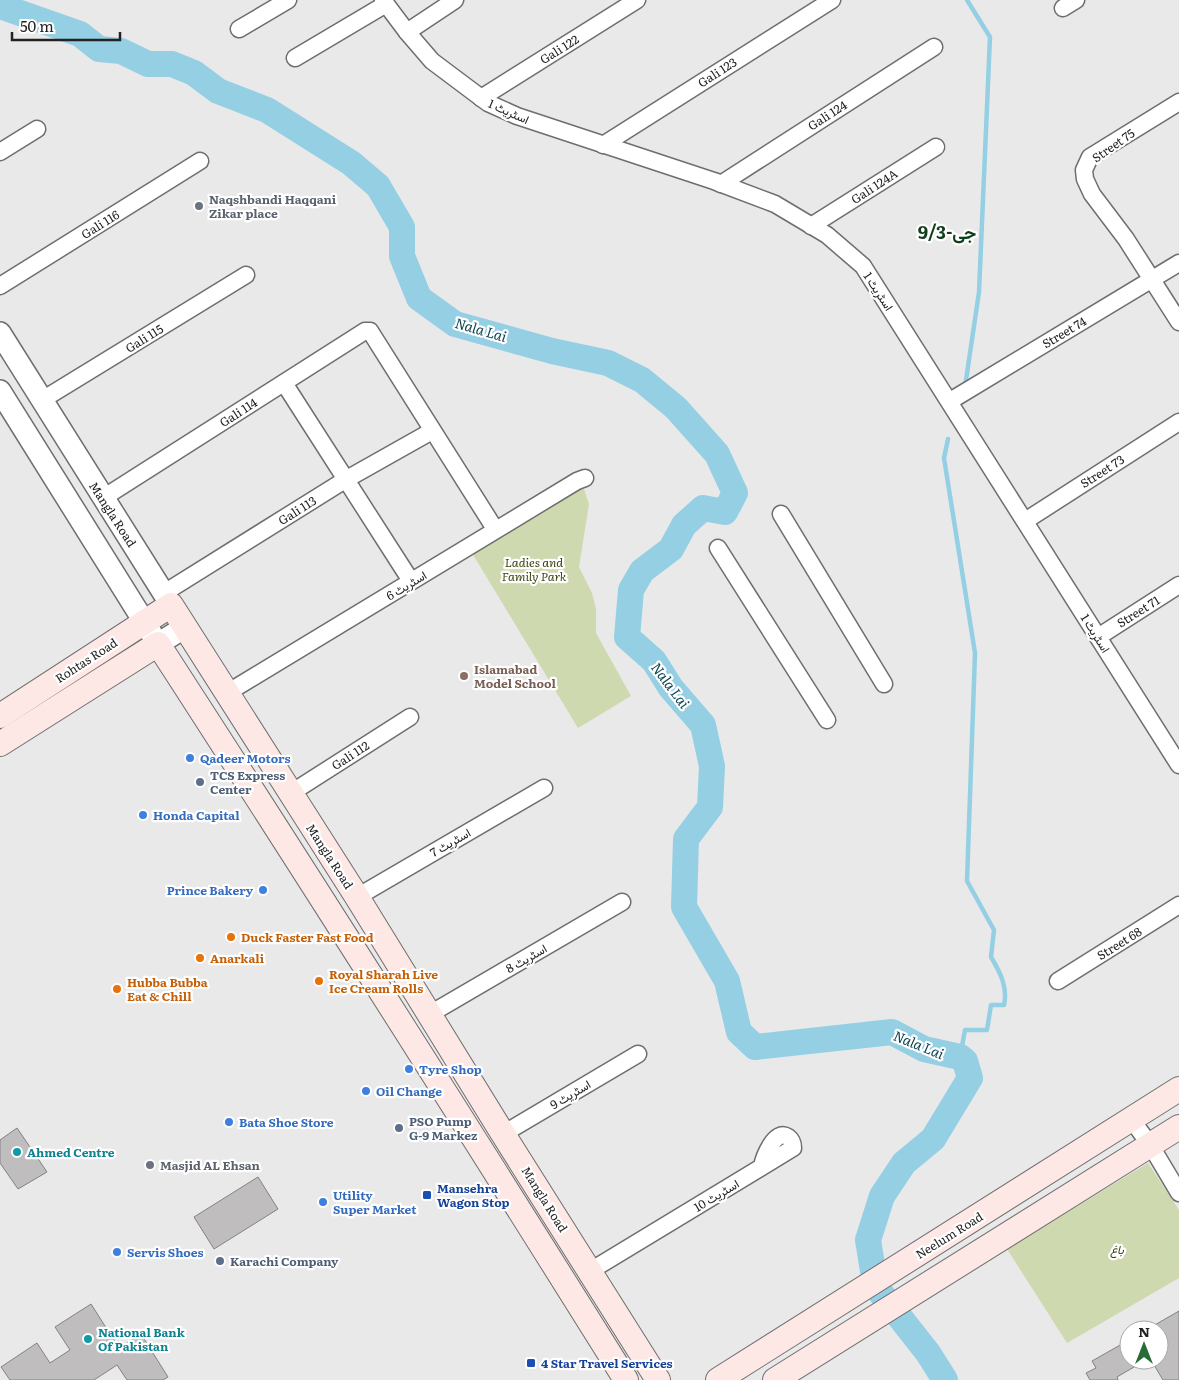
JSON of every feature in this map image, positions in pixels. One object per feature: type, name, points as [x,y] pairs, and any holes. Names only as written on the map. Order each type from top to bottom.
[{"type":"main road","name":"Rohtas Road","points":[[0,716],[144,622],[168,599]]},
{"type":"main road","name":"Mangla Road","points":[[168,599],[357,897],[658,1380]]},
{"type":"main road","name":"Rohtas Road","points":[[0,744],[158,644]]},
{"type":"main road","points":[[158,644],[342,928],[626,1380]]},
{"type":"main road","name":"Neelum Road","points":[[718,1380],[1179,1089]]},
{"type":"main road","points":[[775,1380],[1179,1127]]},
{"type":"street","points":[[239,29],[288,0]]},
{"type":"street","points":[[407,32],[455,0]]},
{"type":"street","name":"Gali 122","points":[[481,98],[637,0]]},
{"type":"street","name":"Gali 123","points":[[603,145],[832,0]]},
{"type":"street","points":[[296,58],[384,2]]},
{"type":"street","name":"اسٹریٹ 1","points":[[384,2],[432,61],[488,103],[517,116],[776,204],[827,235],[862,266],[950,401],[1098,637],[1176,754]]},
{"type":"street","name":"Gali 124","points":[[721,184],[934,47]]},
{"type":"street","name":"Street 75","points":[[1179,102],[1090,157],[1084,170],[1085,180],[1092,194],[1126,239],[1179,322]]},
{"type":"street","points":[[0,152],[37,129]]},
{"type":"street","name":"Gali 124A","points":[[811,226],[936,146]]},
{"type":"street","name":"Gali 116","points":[[0,286],[200,161]]},
{"type":"street","name":"Street 74","points":[[950,401],[1179,263]]},
{"type":"street","name":"Gali 115","points":[[42,400],[246,275]]},
{"type":"street","name":"Gali 114","points":[[103,498],[365,331],[370,331],[432,431]]},
{"type":"street","name":"Mangla Road","points":[[0,333],[168,599]]},
{"type":"street","points":[[284,383],[411,582]]},
{"type":"street","points":[[0,391],[158,644],[185,627]]},
{"type":"street","name":"Street 73","points":[[1025,521],[1179,422]]},
{"type":"street","points":[[432,431],[495,530]]},
{"type":"street","name":"Gali 113","points":[[168,599],[345,480],[432,431]]},
{"type":"street","name":"اسٹریٹ 6","points":[[228,694],[495,530],[585,478]]},
{"type":"street","points":[[781,514],[884,684]]},
{"type":"street","points":[[718,548],[827,720]]},
{"type":"street","name":"Street 71","points":[[1098,637],[1179,585]]},
{"type":"street","name":"Gali 112","points":[[290,793],[410,717]]},
{"type":"street","name":"اسٹریٹ 7","points":[[357,897],[544,788]]},
{"type":"street","name":"اسٹریٹ 8","points":[[430,1014],[622,902]]},
{"type":"street","name":"Street 68","points":[[1058,982],[1179,905]]},
{"type":"street","name":"اسٹریٹ 9","points":[[503,1134],[638,1054]]},
{"type":"street","points":[[1131,1119],[1151,1146],[1179,1193]]},
{"type":"street","name":"اسٹریٹ 10","points":[[590,1271],[793,1148],[793,1142],[789,1137],[777,1137],[769,1148],[762,1166]]},
{"type":"green space","name":"Ladies and Family Park","points":[[583,486],[589,504],[579,567],[592,593],[596,609],[596,633],[631,696],[578,728],[472,553]]},
{"type":"green space","name":"باغ","points":[[1148,1163],[1179,1210],[1179,1278],[1067,1343],[1007,1249]]},
{"type":"building","name":"Ahmed Centre","points":[[17,1128],[47,1172],[18,1189],[0,1163],[0,1140]]},
{"type":"building","points":[[258,1177],[278,1209],[214,1249],[194,1217]]},
{"type":"building","name":"National Bank Of Pakistan","points":[[91,1304],[119,1348],[141,1334],[168,1377],[163,1380],[127,1380],[117,1365],[94,1380],[10,1380],[1,1367],[37,1343],[50,1363],[70,1350],[55,1327]]},
{"type":"building","points":[[1179,1311],[1179,1380],[1163,1380],[1157,1370],[1169,1370],[1169,1320],[1163,1320]]},
{"type":"building","points":[[1119,1346],[1119,1370],[1129,1370],[1117,1377],[1118,1380],[1090,1380],[1086,1373],[1096,1368],[1092,1361]]},
{"type":"waterway","points":[[965,387],[979,292],[990,37],[967,0]]},
{"type":"waterway","name":"Nala Lai","points":[[0,3],[3,7],[80,34],[99,49],[121,51],[148,64],[172,64],[194,73],[218,91],[267,110],[351,163],[378,186],[402,227],[402,256],[419,298],[455,324],[552,351],[608,363],[642,380],[676,408],[717,454],[735,493],[725,512],[703,508],[684,525],[671,549],[642,571],[631,590],[627,637],[654,661],[671,688],[703,725],[712,766],[710,807],[686,839],[684,907],[727,981],[739,1032],[755,1047],[892,1032],[924,1049],[960,1057],[965,1061],[970,1078],[933,1139],[904,1163],[882,1196],[868,1240],[873,1271],[880,1292],[928,1353],[945,1380]]},
{"type":"waterway","points":[[948,439],[944,458],[975,653],[967,881],[994,930],[991,957],[1000,974],[1005,992],[1004,1005],[991,1005],[987,1030],[965,1030],[960,1057]]},
{"type":"place","name":"Naqshbandi Haqqani Zikar place","points":[[199,206]]},
{"type":"place","name":"Islamabad Model School","points":[[464,676]]},
{"type":"place","name":"Qadeer Motors","points":[[190,758]]},
{"type":"place","name":"TCS Express Center","points":[[200,782]]},
{"type":"place","name":"Honda Capital","points":[[143,815]]},
{"type":"place","name":"Prince Bakery","points":[[263,890]]},
{"type":"place","name":"Duck Faster Fast Food","points":[[231,937]]},
{"type":"place","name":"Anarkali","points":[[200,958]]},
{"type":"place","name":"Royal Sharah Live Ice Cream Rolls","points":[[319,981]]},
{"type":"place","name":"Hubba Bubba Eat & Chill","points":[[117,989]]},
{"type":"place","name":"Tyre Shop","points":[[409,1069]]},
{"type":"place","name":"Oil Change","points":[[366,1091]]},
{"type":"place","name":"Bata Shoe Store","points":[[229,1122]]},
{"type":"place","name":"PSO Pump G-9 Markez","points":[[399,1128]]},
{"type":"place","name":"Ahmed Centre","points":[[17,1152]]},
{"type":"place","name":"Masjid AL Ehsan","points":[[150,1165]]},
{"type":"place","name":"Mansehra Wagon Stop","points":[[427,1195]]},
{"type":"place","name":"Utility Super Market","points":[[323,1202]]},
{"type":"place","name":"Servis Shoes","points":[[117,1252]]},
{"type":"place","name":"Karachi Company","points":[[220,1261]]},
{"type":"place","name":"National Bank Of Pakistan","points":[[88,1339]]},
{"type":"place","name":"4 Star Travel Services","points":[[531,1363]]},
{"type":"district","name":"جی-9/3","points":[[947,231]]}]
